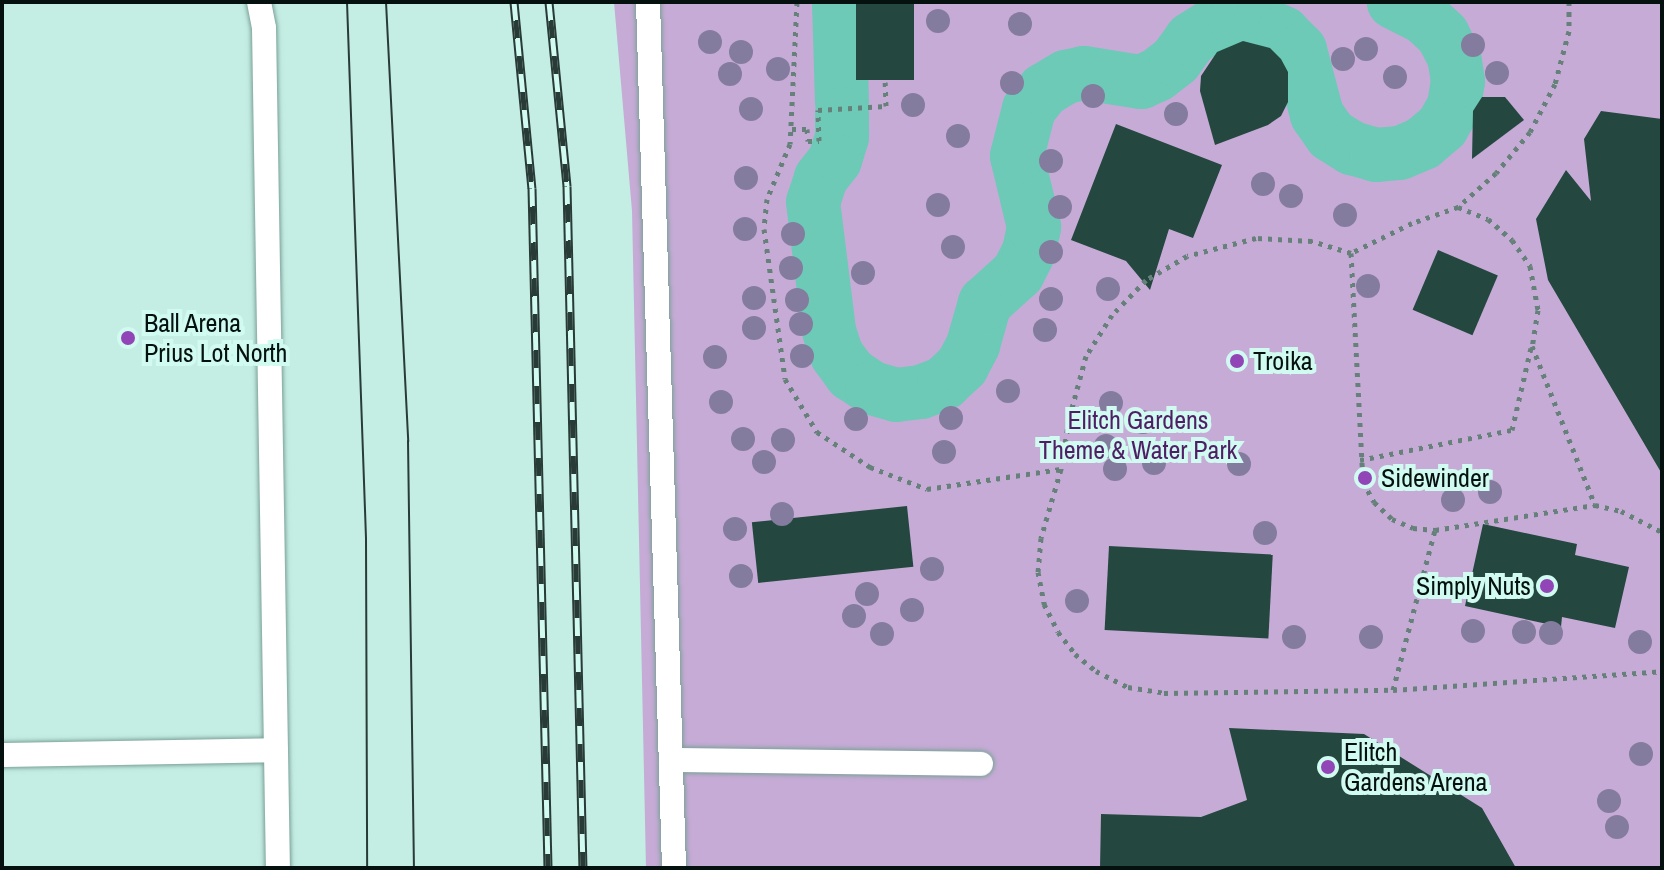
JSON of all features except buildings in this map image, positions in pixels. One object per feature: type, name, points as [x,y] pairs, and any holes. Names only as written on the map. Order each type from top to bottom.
[{"type":"lane","points":[[259,2],[264,28],[278,868]]},
{"type":"lane","points":[[648,2],[674,868]]},
{"type":"lane","points":[[2,755],[276,750]]},
{"type":"lane","points":[[671,760],[981,764]]},
{"type":"path","points":[[797,2],[790,144],[767,199],[764,229],[785,379],[817,432],[870,467],[927,489],[1061,469]]},
{"type":"path","points":[[1569,2],[1569,31],[1555,84],[1530,132],[1496,173],[1458,207],[1412,223],[1351,253],[1312,241],[1256,238],[1187,256],[1146,280],[1112,315],[1086,356],[1069,419],[1061,469],[1041,538],[1038,572],[1044,604],[1058,632],[1075,654],[1096,671],[1128,687],[1164,693],[1393,690],[1662,671]]},
{"type":"path","points":[[792,129],[807,129],[808,141],[819,141],[818,110],[886,106],[885,82]]},
{"type":"path","points":[[1360,460],[1512,430],[1538,310],[1530,266],[1512,240],[1488,219],[1458,207]]},
{"type":"path","points":[[1351,253],[1360,460],[1363,482],[1382,512],[1413,528],[1435,530],[1595,505],[1621,511],[1662,532]]},
{"type":"path","points":[[1532,346],[1595,505]]},
{"type":"path","points":[[1393,690],[1435,530]]},
{"type":"green space","name":"Elitch Gardens Theme & Water Park","points":[[614,2],[1662,2],[1662,868],[646,868],[632,211]]},
{"type":"waterway","points":[[839,2],[842,102]]},
{"type":"waterway","points":[[842,114],[842,137],[835,160],[821,178],[813,202],[829,331],[837,355],[851,374],[872,388],[896,395],[921,392],[944,383],[962,366],[973,345],[985,303],[1018,273],[1029,251],[1034,227],[1017,156],[1029,109],[1044,90],[1066,77],[1084,73],[1141,82],[1157,75],[1176,60],[1191,39],[1212,26],[1236,20],[1260,23],[1283,33],[1300,50],[1317,115],[1331,135],[1352,148],[1376,155],[1400,153],[1423,143],[1442,127],[1454,106],[1458,81],[1454,57],[1443,35],[1425,18],[1394,2]]},
{"type":"tram line","points":[[347,2],[366,539],[367,868]]},
{"type":"tram line","points":[[386,2],[408,441],[414,868]]},
{"type":"railway","points":[[514,2],[532,188],[548,868]]},
{"type":"railway","points":[[549,2],[567,186],[583,868]]},
{"type":"place","name":"Ball Arena Prius Lot North","points":[[128,338]]},
{"type":"place","name":"Troika","points":[[1237,361]]},
{"type":"place","name":"Sidewinder","points":[[1365,478]]},
{"type":"place","name":"Simply Nuts","points":[[1547,586]]},
{"type":"place","name":"Elitch Gardens Arena","points":[[1328,767]]}]
